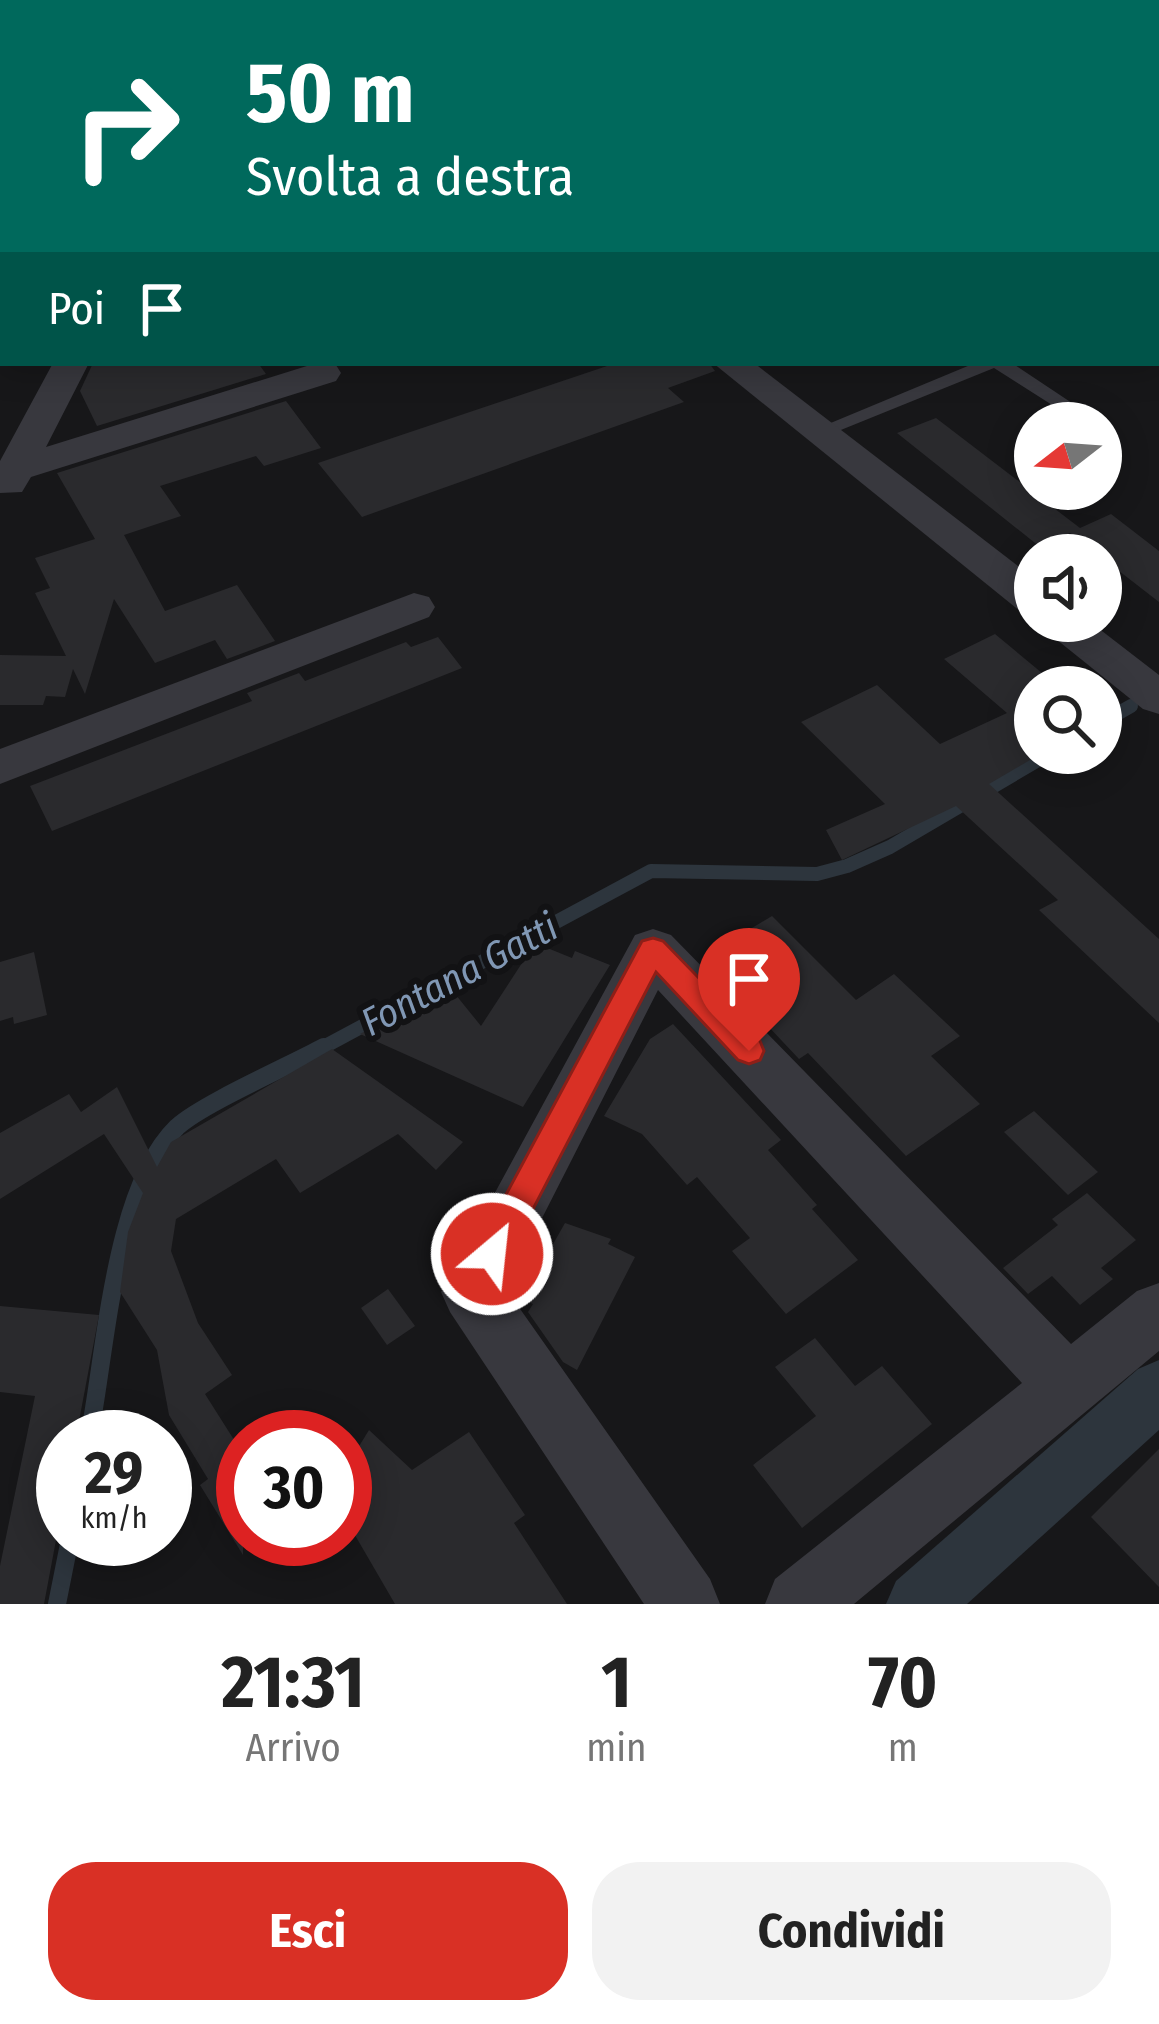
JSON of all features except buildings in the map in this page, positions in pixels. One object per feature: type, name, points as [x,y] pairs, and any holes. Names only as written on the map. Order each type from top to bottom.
[{"type":"street","points":[[7,483],[68,366]]},
{"type":"street","points":[[735,366],[1014,585]]},
{"type":"street","points":[[7,483],[323,374]]},
{"type":"street","points":[[0,767],[414,607]]},
{"type":"street","points":[[1088,642],[1159,698]]},
{"type":"street","points":[[686,1604],[472,1292],[653,950],[1069,1388]]},
{"type":"street","points":[[800,1604],[1159,1312]]},
{"type":"lane","points":[[819,432],[987,366]]},
{"type":"lane","points":[[1000,366],[1060,402]]},
{"type":"waterway","name":"Fontana Gatti","points":[[1122,711],[1131,706]]},
{"type":"waterway","name":"Fontana Gatti","points":[[318,1050],[651,871],[817,874],[847,866],[890,847],[1014,774]]},
{"type":"waterway","name":"Fontana Gatti","points":[[93,1410],[126,1229],[156,1154],[189,1118],[324,1047]]},
{"type":"waterway","points":[[919,1604],[1159,1390]]},
{"type":"waterway","name":"Fontana Gatti","points":[[57,1604],[65,1566]]},
{"type":"route","points":[[492,1254],[653,950],[749,1051]]}]
